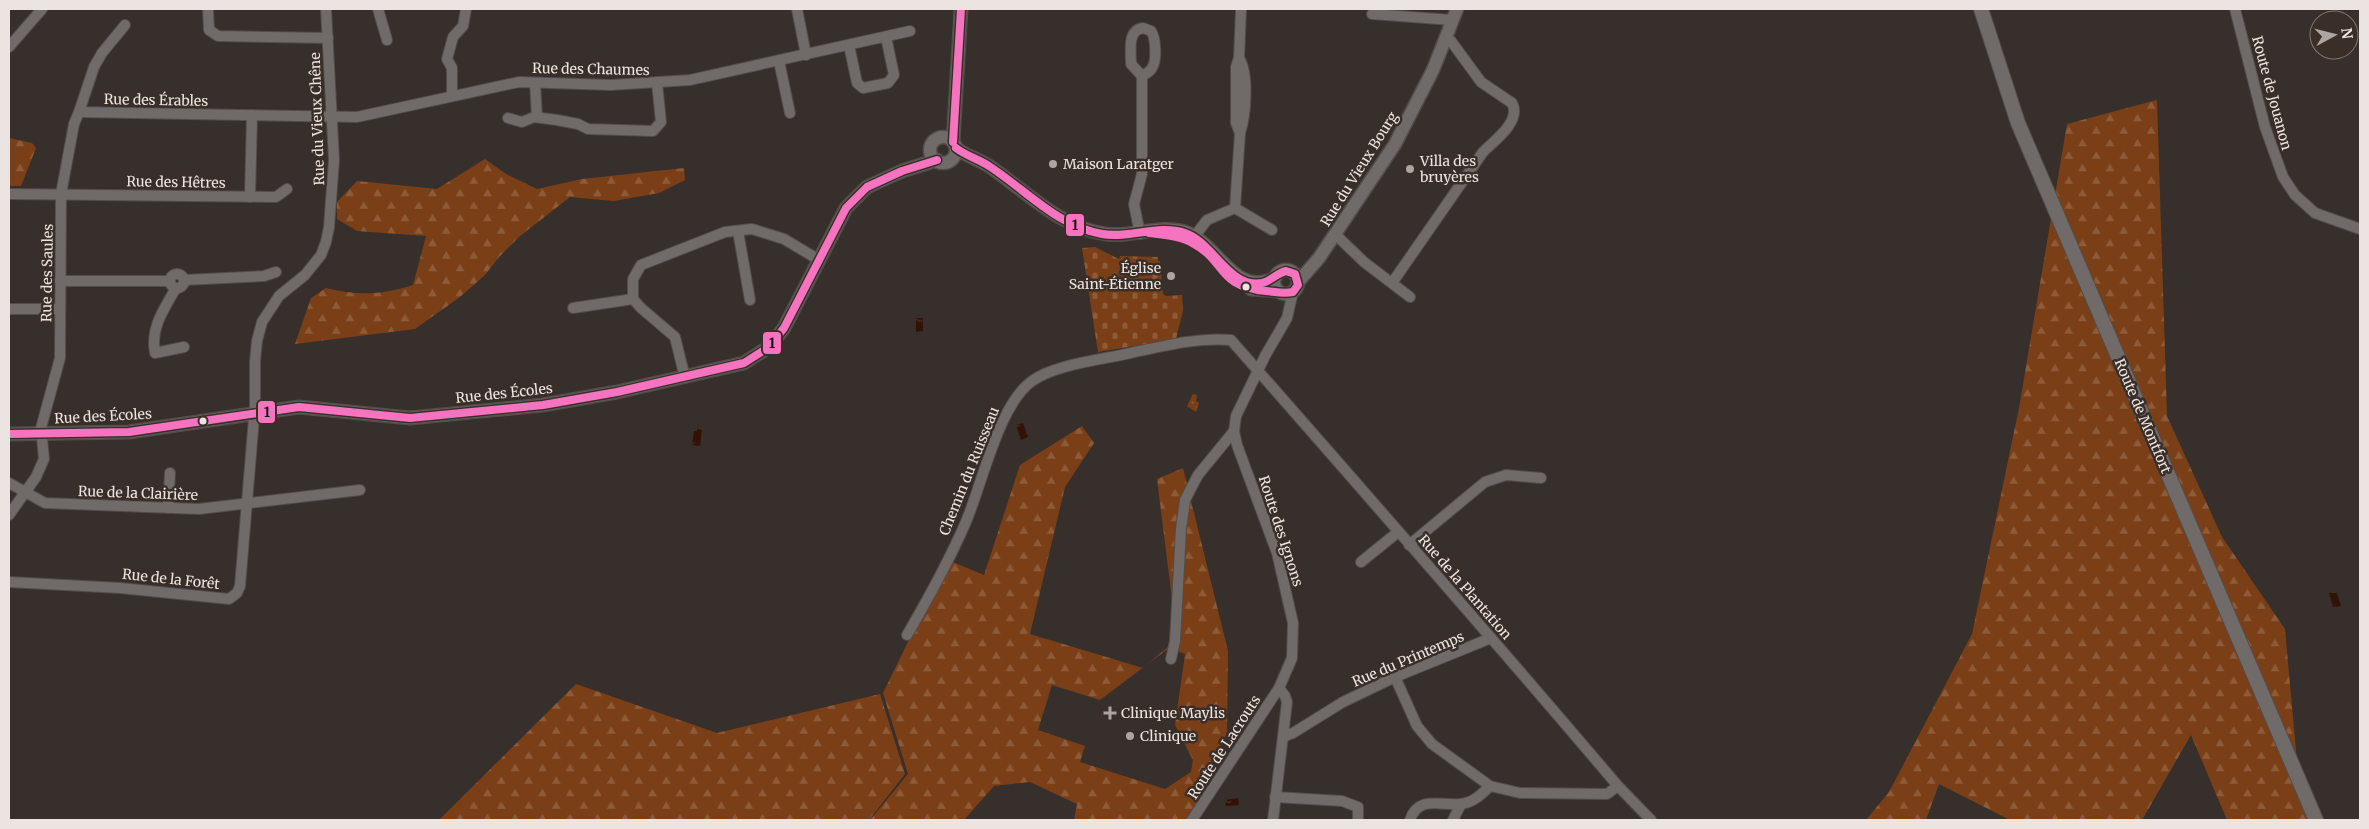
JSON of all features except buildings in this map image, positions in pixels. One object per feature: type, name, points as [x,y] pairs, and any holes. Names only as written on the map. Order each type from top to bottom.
[{"type":"main road","name":"Route de Montfort","points":[[1981,9],[2018,123],[2316,820]]},
{"type":"street","points":[[208,9],[209,30],[218,36],[328,38]]},
{"type":"street","name":"Rue du Vieux Chêne","points":[[255,413],[255,361],[262,322],[279,296],[305,275],[321,255],[326,242],[333,191],[332,116],[326,9]]},
{"type":"street","points":[[378,9],[387,40]]},
{"type":"street","points":[[452,95],[452,68],[448,59],[453,37],[463,26],[466,9]]},
{"type":"street","points":[[797,9],[806,55]]},
{"type":"street","points":[[939,157],[954,156],[950,142],[956,106],[961,9]]},
{"type":"street","points":[[1235,208],[1240,132],[1244,121],[1245,66],[1239,58],[1241,9]]},
{"type":"street","name":"Route de Jouanon","points":[[2235,9],[2265,127],[2283,177],[2295,195],[2315,213],[2360,229]]},
{"type":"street","points":[[9,47],[37,11]]},
{"type":"street","points":[[1372,14],[1454,15]]},
{"type":"street","name":"Rue du Vieux Bourg","points":[[1289,286],[1319,258],[1395,144],[1433,70],[1454,15]]},
{"type":"street","name":"Rue des Érables","points":[[125,25],[102,53],[94,67],[80,112],[332,116]]},
{"type":"street","name":"Rue des Chaumes","points":[[332,116],[357,117],[519,82],[611,85],[658,84],[690,80],[910,31]]},
{"type":"street","points":[[849,45],[856,83],[863,88],[888,84],[894,75],[886,37]]},
{"type":"street","points":[[1392,283],[1483,152],[1496,141],[1514,116],[1515,108],[1512,102],[1481,82],[1451,41],[1446,38]]},
{"type":"street","points":[[779,61],[790,113]]},
{"type":"street","points":[[1142,76],[1142,174],[1134,204],[1144,233]]},
{"type":"street","points":[[535,83],[537,117]]},
{"type":"street","points":[[508,118],[522,122],[537,117],[578,124],[588,130],[653,131],[661,122],[658,84]]},
{"type":"street","name":"Rue des Saules","points":[[9,515],[42,467],[44,459],[42,424],[60,358],[61,194],[74,124],[80,112]]},
{"type":"street","points":[[250,197],[252,115]]},
{"type":"street","points":[[939,157],[935,140],[950,142],[1001,174],[1037,202],[1077,226],[1112,235],[1144,233],[1192,239],[1210,248],[1228,270],[1239,278],[1260,283],[1275,278],[1283,271],[1289,286],[1290,308],[1287,318],[1236,416],[1234,432],[1198,475],[1185,500],[1181,529],[1176,641],[1171,659]]},
{"type":"street","points":[[939,157],[1001,174]]},
{"type":"street","name":"Rue des Écoles","points":[[9,434],[129,432],[282,409],[314,408],[380,417],[410,418],[543,405],[685,378],[744,363],[769,347],[784,328],[846,208],[867,187],[939,157]]},
{"type":"street","name":"Rue des Hêtres","points":[[9,194],[276,197],[287,189]]},
{"type":"street","points":[[1235,208],[1272,230]]},
{"type":"street","points":[[1192,239],[1207,220],[1235,208]]},
{"type":"street","points":[[685,378],[675,337],[633,299],[633,279],[642,265],[725,232],[752,229],[784,239],[819,260]]},
{"type":"street","points":[[738,231],[750,300]]},
{"type":"street","points":[[1336,235],[1364,262],[1410,297]]},
{"type":"street","points":[[1192,239],[1227,278],[1234,283],[1246,288],[1289,286]]},
{"type":"street","points":[[184,348],[155,353],[153,340],[173,284],[171,276],[181,275],[184,280],[264,276],[276,272]]},
{"type":"street","points":[[1275,278],[1274,285],[1289,286]]},
{"type":"street","points":[[60,281],[173,284]]},
{"type":"street","points":[[573,308],[633,299]]},
{"type":"street","points":[[9,309],[60,309]]},
{"type":"street","name":"Chemin du Ruisseau","points":[[906,635],[935,587],[966,522],[1012,401],[1032,381],[1060,369],[1162,347],[1216,338],[1231,340],[1258,371]]},
{"type":"street","name":"Rue de la Plantation","points":[[1258,371],[1298,413],[1409,545],[1618,786],[1651,820]]},
{"type":"street","name":"Rue de la Forêt","points":[[9,582],[120,588],[229,599],[237,593],[240,586],[255,413]]},
{"type":"street","name":"Route des Ignons","points":[[1234,432],[1237,445],[1277,553],[1293,623],[1292,658],[1279,688]]},
{"type":"street","points":[[168,508],[170,473]]},
{"type":"street","points":[[1409,545],[1486,482],[1506,475],[1541,478]]},
{"type":"street","name":"Rue de la Clairière","points":[[9,483],[45,503],[199,510],[360,490]]},
{"type":"street","points":[[1361,562],[1398,532]]},
{"type":"street","name":"Rue du Printemps","points":[[1283,737],[1294,733],[1343,702],[1395,677],[1491,638]]},
{"type":"street","points":[[1395,677],[1417,726],[1432,744],[1490,786],[1520,794],[1607,794],[1618,786]]},
{"type":"street","points":[[1272,820],[1287,702],[1279,688]]},
{"type":"street","name":"Route de Lacrouts","points":[[1192,820],[1279,688]]},
{"type":"street","points":[[1410,820],[1413,811],[1422,805],[1438,803],[1461,804],[1477,798],[1490,786]]},
{"type":"street","points":[[1275,797],[1342,801],[1358,807],[1358,820]]},
{"type":"street","points":[[1453,820],[1461,804]]},
{"type":"green space","points":[[2157,100],[2167,416],[2222,537],[2285,629],[2298,773],[2313,820],[2227,820],[2191,735],[2142,820],[2010,820],[1939,784],[1926,820],[1866,820],[1889,792],[1972,634],[2019,408],[2067,124]]},
{"type":"green space","points":[[9,138],[32,143],[36,148],[21,186],[9,186]]},
{"type":"green space","points":[[485,159],[506,174],[537,189],[582,179],[684,168],[685,180],[659,193],[614,201],[570,197],[520,236],[499,257],[485,275],[460,297],[415,329],[295,344],[311,298],[326,288],[370,293],[391,291],[413,285],[426,236],[357,231],[337,219],[337,202],[357,181],[437,189]]},
{"type":"green space","points":[[1095,247],[1119,259],[1120,256],[1158,257],[1163,294],[1166,296],[1182,295],[1183,311],[1176,339],[1098,352],[1082,248]]},
{"type":"green space","points":[[1193,394],[1197,395],[1196,401],[1199,403],[1196,412],[1187,406]]},
{"type":"green space","points":[[1082,426],[1094,443],[1065,487],[1030,634],[1143,668],[1100,700],[1052,685],[1038,730],[1085,746],[1080,762],[1165,789],[1191,772],[1193,760],[1175,725],[1185,654],[1169,648],[1147,665],[1177,639],[1157,479],[1183,468],[1228,651],[1227,732],[1200,801],[1188,820],[1074,820],[1077,804],[1030,782],[994,786],[964,820],[870,820],[908,774],[883,693],[948,560],[984,575],[1020,465]]},
{"type":"green space","points":[[576,684],[717,733],[880,694],[905,774],[869,820],[439,820]]},
{"type":"water","points":[[916,318],[923,318],[923,331],[916,332]]},
{"type":"water","points":[[1023,423],[1028,437],[1021,440],[1016,425]]},
{"type":"water","points":[[697,429],[702,430],[700,446],[692,445],[694,431],[697,431]]},
{"type":"water","points":[[2336,591],[2341,606],[2333,607],[2329,593]]},
{"type":"water","points":[[1238,798],[1239,805],[1226,806],[1225,800]]},
{"type":"transit line","name":"1","points":[[953,142],[961,9]]},
{"type":"transit line","name":"1","points":[[956,148],[1003,175],[1056,215],[1086,230],[1112,235],[1165,230],[1185,233],[1204,245],[1240,279],[1250,283],[1262,283],[1286,271],[1295,274],[1298,285],[1293,292],[1280,293],[1238,284],[1230,279],[1205,251],[1189,241],[1149,233]]},
{"type":"transit line","name":"1","points":[[9,434],[129,432],[299,407],[410,418],[543,405],[617,392],[744,363],[769,347],[784,328],[846,208],[867,187],[902,171],[937,160]]},
{"type":"place","name":"Maison Laratger","points":[[1053,164]]},
{"type":"place","name":"Villa des bruyères","points":[[1410,169]]},
{"type":"place","name":"Église Saint-Étienne","points":[[1171,276]]},
{"type":"place","name":"Clinique Maylis","points":[[1110,713]]},
{"type":"place","name":"Clinique","points":[[1130,736]]}]
